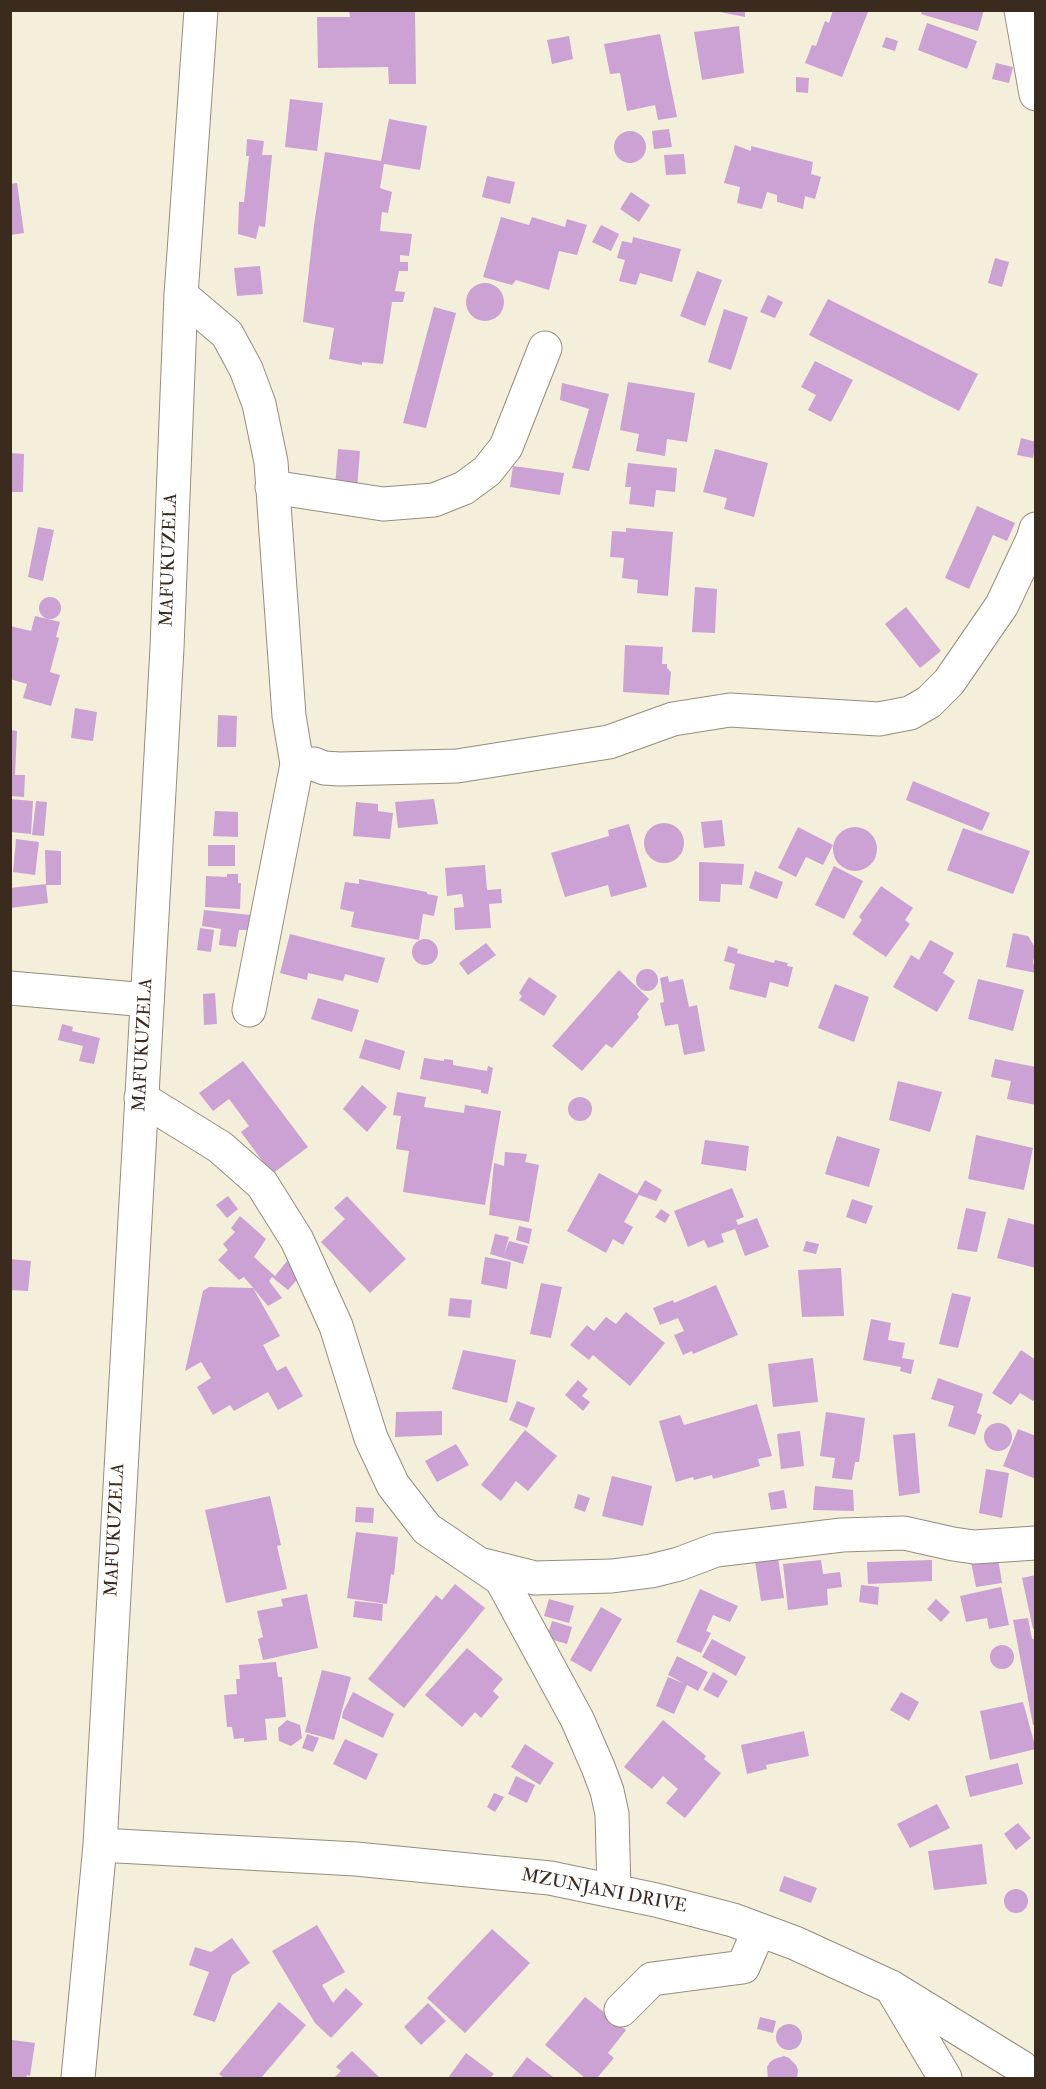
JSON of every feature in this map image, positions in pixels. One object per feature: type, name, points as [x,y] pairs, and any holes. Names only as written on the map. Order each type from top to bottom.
[{"type":"street","name":"MAFUKUZELA","points":[[78,2079],[100,1845],[167,648],[181,295],[201,10]]},
{"type":"street","points":[[1021,10],[1035,94]]},
{"type":"street","points":[[181,295],[227,334],[246,369],[259,404],[271,462],[289,716],[297,764],[249,1010]]},
{"type":"street","points":[[272,487],[383,504],[434,500],[464,488],[487,471],[506,447],[545,348]]},
{"type":"street","points":[[297,764],[314,764],[324,768],[340,769],[457,766],[609,742],[673,720],[730,710],[879,719],[910,713],[929,702],[949,682],[1002,605],[1033,539],[1035,529]]},
{"type":"street","points":[[10,988],[147,1000]]},
{"type":"street","points":[[141,1098],[220,1147],[262,1184],[297,1240],[336,1326],[371,1438],[393,1485],[427,1529],[501,1579],[577,1719],[607,1791],[612,1814],[614,1891]]},
{"type":"street","points":[[479,1564],[535,1578],[612,1576],[670,1567],[716,1550],[842,1535],[904,1533],[974,1547],[1035,1543]]},
{"type":"street","name":"MZUNJANI DRIVE","points":[[100,1845],[356,1859],[550,1878],[722,1917],[795,1943],[891,1987],[1021,2067],[1032,2079]]},
{"type":"street","points":[[621,2010],[652,1979],[743,1967],[759,1930]]},
{"type":"street","points":[[891,1987],[945,2079]]},
{"type":"building","points":[[349,10],[415,10],[416,84],[389,84],[388,67],[318,68],[317,17],[350,17]]},
{"type":"building","points":[[710,10],[745,10],[745,17]]},
{"type":"building","points":[[833,10],[868,12],[842,77],[805,63],[812,45],[816,46],[825,21],[829,23]]},
{"type":"building","points":[[922,10],[984,10],[978,31],[921,14]]},
{"type":"building","points":[[927,23],[977,41],[967,69],[918,50]]},
{"type":"building","points":[[739,26],[744,73],[702,80],[694,32]]},
{"type":"building","points":[[660,34],[677,117],[658,120],[655,105],[627,111],[620,73],[610,74],[604,44]]},
{"type":"building","points":[[569,36],[573,59],[552,64],[547,40]]},
{"type":"building","points":[[886,37],[898,41],[895,51],[882,47]]},
{"type":"building","points":[[996,63],[1013,67],[1009,83],[992,79]]},
{"type":"building","points":[[796,77],[809,78],[808,93],[796,92]]},
{"type":"building","points":[[290,99],[323,103],[317,151],[285,147]]},
{"type":"building","points":[[389,119],[427,126],[420,170],[384,164],[380,188],[392,192],[388,213],[382,212],[380,231],[412,234],[409,256],[400,255],[400,262],[408,262],[408,271],[399,271],[395,291],[405,292],[403,302],[392,302],[383,364],[362,362],[362,365],[329,359],[334,328],[303,322],[325,152],[381,161]]},
{"type":"building","points":[[669,129],[672,147],[654,149],[652,131]]},
{"type":"building","points":[[630,131],[641,136],[646,147],[641,158],[630,163],[619,158],[614,147],[619,136]]},
{"type":"building","points":[[247,139],[264,141],[262,155],[272,155],[265,227],[259,226],[256,239],[238,234],[239,202],[244,202],[249,156],[246,156]]},
{"type":"building","points":[[735,145],[751,151],[751,146],[813,162],[811,174],[821,177],[815,199],[805,196],[803,209],[777,202],[777,195],[767,192],[762,209],[737,203],[740,187],[724,183]]},
{"type":"building","points":[[684,154],[686,174],[666,175],[664,155]]},
{"type":"building","points":[[487,176],[515,182],[510,204],[482,197]]},
{"type":"building","points":[[17,183],[24,233],[10,235],[10,184]]},
{"type":"building","points":[[631,192],[650,205],[639,222],[620,209]]},
{"type":"building","points":[[501,217],[529,225],[532,217],[565,227],[567,219],[587,225],[577,255],[559,251],[549,290],[516,280],[512,285],[483,277]]},
{"type":"building","points":[[601,225],[619,234],[611,251],[592,242]]},
{"type":"building","points":[[633,237],[681,249],[672,282],[640,273],[636,285],[619,281],[625,260],[617,258],[622,241],[632,243]]},
{"type":"building","points":[[995,258],[1009,262],[1002,287],[988,283]]},
{"type":"building","points":[[260,266],[263,294],[237,296],[234,268]]},
{"type":"building","points":[[697,271],[722,280],[705,326],[680,316]]},
{"type":"building","points":[[485,283],[498,289],[504,302],[498,315],[485,321],[472,315],[466,302],[472,289]]},
{"type":"building","points":[[768,295],[783,302],[775,318],[760,312]]},
{"type":"building","points":[[828,299],[978,374],[959,411],[809,335]]},
{"type":"building","points":[[434,307],[456,313],[426,428],[403,423]]},
{"type":"building","points":[[724,309],[748,317],[731,370],[708,362]]},
{"type":"building","points":[[815,361],[853,380],[831,422],[808,410],[816,395],[801,387]]},
{"type":"building","points":[[628,382],[695,393],[687,442],[667,439],[665,456],[636,451],[639,434],[620,430]]},
{"type":"building","points":[[562,383],[609,394],[589,471],[572,468],[589,409],[560,400]]},
{"type":"building","points":[[1021,438],[1036,442],[1033,458],[1017,455]]},
{"type":"building","points":[[338,449],[360,451],[357,489],[335,487]]},
{"type":"building","points":[[715,449],[768,463],[754,517],[724,509],[727,498],[703,492]]},
{"type":"building","points":[[10,453],[24,454],[23,492],[10,492]]},
{"type":"building","points":[[628,463],[677,468],[675,492],[656,490],[654,507],[629,504],[631,487],[625,487]]},
{"type":"building","points":[[513,466],[564,473],[560,495],[510,487]]},
{"type":"building","points":[[977,506],[1015,523],[1007,541],[993,535],[969,589],[945,578]]},
{"type":"building","points":[[38,527],[54,530],[43,581],[28,577]]},
{"type":"building","points":[[626,528],[673,532],[668,596],[637,593],[638,580],[622,578],[624,558],[610,557],[612,531],[626,532]]},
{"type":"building","points":[[695,587],[717,589],[715,633],[692,632]]},
{"type":"building","points":[[50,597],[58,600],[61,608],[58,616],[50,619],[42,616],[39,608],[42,600]]},
{"type":"building","points":[[906,607],[941,651],[920,668],[885,624]]},
{"type":"building","points":[[35,616],[60,622],[56,637],[59,638],[50,672],[60,675],[51,706],[23,698],[27,684],[10,679],[10,626],[31,631]]},
{"type":"building","points":[[625,645],[663,647],[662,664],[667,664],[671,672],[669,695],[623,692]]},
{"type":"building","points":[[75,708],[97,712],[93,741],[71,738]]},
{"type":"building","points":[[218,715],[237,716],[236,747],[217,747]]},
{"type":"building","points":[[10,730],[17,731],[15,775],[25,775],[24,797],[10,796]]},
{"type":"building","points":[[913,781],[990,813],[982,831],[906,800]]},
{"type":"building","points":[[10,799],[33,801],[31,834],[10,832]]},
{"type":"building","points":[[434,799],[438,824],[398,828],[395,802]]},
{"type":"building","points":[[36,801],[47,802],[44,836],[32,835]]},
{"type":"building","points":[[356,802],[378,804],[378,811],[393,813],[390,839],[353,836]]},
{"type":"building","points":[[215,811],[238,812],[238,837],[213,836]]},
{"type":"building","points":[[722,820],[725,846],[704,848],[701,822]]},
{"type":"building","points":[[664,823],[678,829],[684,843],[678,857],[664,863],[650,857],[644,843],[650,829]]},
{"type":"building","points":[[629,824],[647,887],[611,897],[608,885],[565,897],[551,853],[609,836],[608,830]]},
{"type":"building","points":[[798,827],[833,845],[823,865],[806,857],[796,877],[778,868]]},
{"type":"building","points":[[855,827],[871,833],[877,849],[871,865],[855,871],[839,865],[833,849],[839,833]]},
{"type":"building","points":[[963,828],[1030,851],[1013,894],[947,870]]},
{"type":"building","points":[[16,839],[39,842],[35,875],[13,872]]},
{"type":"building","points":[[208,845],[235,845],[235,866],[208,866]]},
{"type":"building","points":[[45,850],[61,851],[61,885],[46,885]]},
{"type":"building","points":[[699,862],[744,864],[742,885],[721,884],[720,902],[699,901]]},
{"type":"building","points":[[485,865],[487,890],[501,889],[502,903],[489,904],[491,928],[455,930],[454,908],[464,907],[462,894],[447,896],[445,868]]},
{"type":"building","points":[[834,866],[863,881],[844,919],[815,905]]},
{"type":"building","points":[[755,871],[783,882],[777,899],[749,888]]},
{"type":"building","points":[[227,874],[238,874],[238,883],[241,883],[240,909],[205,907],[206,876],[227,877]]},
{"type":"building","points":[[359,879],[438,896],[434,916],[423,914],[419,940],[351,927],[354,912],[340,909],[345,882],[359,884]]},
{"type":"building","points":[[46,884],[48,903],[10,908],[10,888]]},
{"type":"building","points":[[881,886],[913,908],[905,920],[910,924],[886,957],[852,934],[862,920],[859,917]]},
{"type":"building","points":[[204,910],[250,915],[248,930],[239,930],[236,947],[219,945],[221,929],[202,926]]},
{"type":"building","points":[[200,928],[214,930],[211,952],[197,950]]},
{"type":"building","points":[[1013,933],[1028,936],[1036,949],[1033,962],[1036,973],[1006,967]]},
{"type":"building","points":[[290,934],[385,958],[378,983],[345,974],[343,981],[308,973],[307,980],[280,973]]},
{"type":"building","points":[[425,939],[434,943],[438,952],[434,961],[425,965],[416,961],[412,952],[416,943]]},
{"type":"building","points":[[930,940],[954,953],[943,973],[955,981],[937,1012],[893,987],[911,955],[919,960]]},
{"type":"building","points":[[486,943],[496,955],[468,975],[459,963]]},
{"type":"building","points":[[728,946],[738,949],[737,953],[774,963],[775,960],[788,963],[787,966],[793,967],[788,987],[770,982],[766,998],[729,989],[735,964],[724,961]]},
{"type":"building","points":[[643,969],[651,969],[658,976],[658,984],[651,991],[643,991],[636,984],[636,976]]},
{"type":"building","points":[[619,970],[649,999],[637,1014],[639,1017],[612,1048],[606,1044],[582,1071],[552,1046]]},
{"type":"building","points":[[668,976],[669,982],[683,979],[689,1007],[697,1005],[705,1051],[684,1055],[678,1024],[665,1026],[660,1003],[664,1002],[660,978]]},
{"type":"building","points":[[529,977],[557,996],[544,1016],[519,1000],[522,996],[519,993]]},
{"type":"building","points":[[978,979],[1024,990],[1013,1031],[968,1019]]},
{"type":"building","points":[[835,984],[869,997],[854,1042],[818,1028]]},
{"type":"building","points":[[215,993],[217,1024],[204,1025],[203,994]]},
{"type":"building","points":[[318,998],[359,1010],[352,1032],[311,1019]]},
{"type":"building","points":[[62,1024],[73,1027],[72,1031],[100,1038],[94,1064],[79,1061],[83,1046],[58,1040]]},
{"type":"building","points":[[365,1039],[405,1051],[400,1070],[359,1058]]},
{"type":"building","points":[[424,1058],[453,1060],[453,1065],[487,1071],[488,1066],[493,1068],[488,1094],[481,1093],[481,1090],[420,1079]]},
{"type":"building","points":[[995,1059],[1036,1067],[1036,1105],[1007,1099],[1011,1081],[991,1077]]},
{"type":"building","points":[[243,1061],[308,1147],[272,1174],[241,1132],[249,1126],[229,1099],[213,1111],[199,1093]]},
{"type":"building","points":[[898,1081],[942,1092],[930,1132],[889,1120]]},
{"type":"building","points":[[362,1085],[387,1107],[367,1132],[343,1109]]},
{"type":"building","points":[[397,1092],[426,1097],[424,1107],[464,1113],[465,1105],[501,1111],[485,1205],[403,1192],[409,1151],[396,1149],[401,1116],[393,1115]]},
{"type":"building","points":[[580,1097],[588,1101],[592,1109],[588,1117],[580,1121],[572,1117],[568,1109],[572,1101]]},
{"type":"building","points":[[976,1135],[1033,1148],[1024,1190],[968,1179]]},
{"type":"building","points":[[837,1136],[880,1149],[869,1187],[825,1174]]},
{"type":"building","points":[[705,1140],[749,1146],[746,1171],[701,1164]]},
{"type":"building","points":[[505,1152],[527,1154],[525,1162],[539,1165],[529,1222],[489,1215],[494,1163],[504,1166]]},
{"type":"building","points":[[599,1173],[637,1194],[645,1180],[662,1190],[656,1201],[639,1195],[624,1222],[633,1227],[623,1245],[613,1239],[606,1253],[567,1231]]},
{"type":"building","points":[[732,1188],[744,1217],[736,1220],[738,1225],[757,1218],[769,1247],[745,1256],[735,1229],[721,1234],[724,1242],[708,1248],[704,1240],[688,1247],[674,1211]]},
{"type":"building","points":[[228,1196],[238,1209],[227,1218],[216,1205]]},
{"type":"building","points":[[347,1196],[406,1259],[370,1293],[321,1242],[345,1219],[334,1208]]},
{"type":"building","points":[[852,1199],[873,1206],[866,1224],[846,1217]]},
{"type":"building","points":[[966,1208],[986,1212],[977,1252],[957,1249]]},
{"type":"building","points":[[661,1209],[670,1215],[665,1223],[655,1217]]},
{"type":"building","points":[[240,1216],[266,1239],[254,1257],[275,1276],[287,1261],[302,1274],[288,1290],[272,1277],[269,1281],[282,1298],[268,1306],[244,1277],[239,1280],[218,1260],[228,1250],[223,1244],[235,1232],[231,1228]]},
{"type":"building","points":[[1008,1218],[1036,1225],[1036,1268],[997,1258]]},
{"type":"building","points":[[519,1226],[532,1229],[529,1244],[516,1240]]},
{"type":"building","points":[[495,1234],[509,1237],[504,1254],[509,1241],[528,1246],[523,1264],[490,1254]]},
{"type":"building","points":[[806,1241],[819,1244],[816,1254],[803,1251]]},
{"type":"building","points":[[485,1257],[511,1262],[507,1289],[481,1284]]},
{"type":"building","points":[[10,1259],[31,1261],[28,1291],[10,1290]]},
{"type":"building","points":[[841,1268],[844,1316],[802,1317],[798,1270]]},
{"type":"building","points":[[541,1283],[562,1287],[551,1338],[530,1334]]},
{"type":"building","points":[[716,1285],[738,1335],[693,1354],[692,1351],[683,1355],[674,1335],[684,1331],[678,1318],[660,1325],[653,1308],[673,1300],[674,1303]]},
{"type":"building","points":[[209,1287],[253,1288],[280,1336],[263,1345],[277,1371],[286,1366],[303,1396],[278,1410],[268,1392],[234,1411],[230,1405],[213,1415],[197,1387],[211,1378],[201,1362],[185,1371],[203,1291]]},
{"type":"building","points":[[952,1293],[971,1297],[958,1348],[939,1344]]},
{"type":"building","points":[[450,1298],[472,1300],[470,1318],[448,1316]]},
{"type":"building","points":[[626,1312],[665,1343],[630,1386],[593,1355],[589,1360],[570,1345],[587,1325],[594,1331],[606,1317],[616,1324]]},
{"type":"building","points":[[871,1319],[891,1323],[888,1340],[905,1343],[902,1358],[914,1360],[911,1374],[900,1371],[901,1367],[863,1360]]},
{"type":"building","points":[[463,1350],[516,1360],[507,1403],[452,1389]]},
{"type":"building","points":[[1021,1350],[1036,1360],[1036,1397],[1033,1401],[1020,1393],[1011,1405],[992,1393]]},
{"type":"building","points":[[813,1358],[818,1402],[773,1407],[768,1364]]},
{"type":"building","points":[[938,1378],[983,1394],[977,1413],[982,1415],[975,1435],[948,1426],[954,1406],[931,1399]]},
{"type":"building","points":[[578,1380],[588,1389],[582,1396],[590,1402],[583,1411],[565,1395]]},
{"type":"building","points":[[517,1401],[535,1408],[527,1428],[509,1420]]},
{"type":"building","points":[[757,1404],[772,1456],[758,1459],[760,1466],[713,1479],[712,1475],[676,1482],[659,1421],[680,1415],[684,1425]]},
{"type":"building","points":[[442,1411],[442,1435],[395,1437],[396,1412]]},
{"type":"building","points":[[826,1412],[865,1418],[859,1462],[855,1462],[852,1480],[832,1478],[835,1458],[820,1456]]},
{"type":"building","points":[[998,1423],[1008,1427],[1012,1437],[1008,1447],[998,1451],[988,1447],[984,1437],[988,1427]]},
{"type":"building","points":[[1018,1429],[1036,1436],[1036,1479],[1003,1466]]},
{"type":"building","points":[[525,1430],[557,1456],[528,1491],[516,1481],[501,1501],[481,1485]]},
{"type":"building","points":[[800,1431],[804,1466],[781,1469],[777,1434]]},
{"type":"building","points":[[915,1433],[920,1493],[899,1496],[893,1435]]},
{"type":"building","points":[[456,1444],[469,1465],[437,1482],[425,1461]]},
{"type":"building","points":[[986,1469],[1009,1473],[1002,1518],[979,1513]]},
{"type":"building","points":[[612,1476],[652,1486],[643,1526],[602,1516]]},
{"type":"building","points":[[815,1486],[853,1490],[854,1511],[813,1510]]},
{"type":"building","points":[[784,1490],[787,1508],[771,1510],[768,1493]]},
{"type":"building","points":[[578,1494],[590,1498],[585,1512],[574,1508]]},
{"type":"building","points":[[270,1496],[281,1545],[277,1546],[287,1589],[226,1603],[205,1510]]},
{"type":"building","points":[[356,1507],[374,1508],[373,1523],[355,1522]]},
{"type":"building","points":[[356,1532],[398,1537],[394,1575],[391,1574],[387,1604],[347,1598]]},
{"type":"building","points":[[778,1558],[784,1598],[761,1601],[755,1561]]},
{"type":"building","points":[[998,1558],[1002,1583],[976,1587],[971,1562]]},
{"type":"building","points":[[821,1560],[823,1574],[840,1572],[842,1587],[827,1589],[828,1605],[788,1610],[783,1564]]},
{"type":"building","points":[[932,1560],[932,1581],[868,1584],[867,1562]]},
{"type":"building","points":[[1036,1575],[1036,1628],[1033,1629],[1022,1578]]},
{"type":"building","points":[[455,1584],[485,1608],[404,1708],[368,1679],[436,1595],[442,1600]]},
{"type":"building","points":[[861,1585],[879,1587],[878,1605],[859,1602]]},
{"type":"building","points":[[1001,1587],[1009,1625],[989,1629],[987,1618],[966,1622],[960,1596]]},
{"type":"building","points":[[700,1589],[738,1606],[730,1622],[713,1615],[706,1631],[711,1633],[701,1653],[676,1642]]},
{"type":"building","points":[[307,1594],[318,1648],[263,1660],[258,1639],[263,1637],[257,1611],[283,1606],[281,1599]]},
{"type":"building","points":[[549,1599],[574,1606],[569,1623],[544,1616]]},
{"type":"building","points":[[936,1599],[950,1612],[941,1622],[927,1609]]},
{"type":"building","points":[[355,1601],[383,1604],[382,1621],[353,1617]]},
{"type":"building","points":[[601,1607],[622,1619],[591,1672],[570,1660]]},
{"type":"building","points":[[1028,1618],[1032,1639],[1036,1638],[1036,1725],[1033,1725],[1013,1620]]},
{"type":"building","points":[[552,1621],[572,1627],[567,1644],[547,1638]]},
{"type":"building","points":[[712,1639],[746,1657],[736,1676],[702,1657]]},
{"type":"building","points":[[1002,1645],[1007,1646],[1013,1652],[1013,1662],[1007,1668],[1002,1669],[997,1668],[991,1662],[990,1657],[991,1652],[997,1646]]},
{"type":"building","points":[[467,1648],[503,1679],[493,1691],[499,1697],[481,1718],[475,1712],[462,1727],[425,1695]]},
{"type":"building","points":[[677,1656],[708,1672],[698,1691],[687,1685],[674,1714],[656,1706],[668,1677],[685,1684],[668,1675]]},
{"type":"building","points":[[276,1662],[278,1677],[282,1677],[286,1717],[265,1719],[267,1740],[244,1742],[244,1738],[234,1739],[232,1727],[227,1727],[224,1695],[237,1694],[236,1679],[240,1679],[239,1665]]},
{"type":"building","points":[[322,1670],[351,1677],[334,1740],[305,1732]]},
{"type":"building","points":[[713,1672],[728,1681],[718,1698],[703,1690]]},
{"type":"building","points":[[353,1692],[394,1714],[383,1738],[342,1718]]},
{"type":"building","points":[[901,1692],[919,1702],[909,1721],[890,1710]]},
{"type":"building","points":[[1023,1702],[1036,1749],[990,1760],[980,1711]]},
{"type":"building","points":[[287,1720],[300,1725],[302,1738],[291,1746],[279,1741],[278,1728]]},
{"type":"building","points":[[663,1720],[706,1756],[704,1759],[721,1773],[685,1818],[666,1803],[678,1789],[663,1776],[652,1789],[624,1767]]},
{"type":"building","points":[[804,1731],[809,1756],[766,1765],[767,1769],[747,1774],[741,1745]]},
{"type":"building","points":[[307,1734],[319,1738],[313,1752],[302,1748]]},
{"type":"building","points":[[345,1739],[378,1754],[366,1780],[333,1764]]},
{"type":"building","points":[[525,1744],[554,1763],[540,1785],[511,1767]]},
{"type":"building","points":[[1018,1763],[1023,1784],[970,1797],[965,1776]]},
{"type":"building","points":[[516,1776],[535,1785],[527,1803],[508,1794]]},
{"type":"building","points":[[494,1793],[504,1797],[495,1812],[487,1807]]},
{"type":"building","points":[[937,1804],[950,1828],[910,1848],[897,1824]]},
{"type":"building","points":[[1018,1823],[1031,1838],[1016,1850],[1004,1834]]},
{"type":"building","points":[[982,1844],[987,1884],[934,1890],[928,1851]]},
{"type":"building","points":[[784,1876],[817,1888],[811,1903],[779,1891]]},
{"type":"building","points":[[1016,1889],[1021,1890],[1027,1896],[1027,1906],[1021,1912],[1016,1913],[1011,1912],[1005,1906],[1004,1901],[1005,1896],[1011,1890]]},
{"type":"building","points":[[317,1925],[345,1972],[322,1985],[333,2003],[346,1988],[363,2004],[331,2038],[315,2023],[272,1951]]},
{"type":"building","points":[[492,1929],[530,1963],[465,2033],[427,1998]]},
{"type":"building","points":[[232,1938],[250,1963],[232,1975],[215,2022],[193,2015],[209,1972],[189,1965],[195,1947],[211,1952]]},
{"type":"building","points":[[585,1997],[626,2030],[608,2053],[614,2058],[597,2078],[585,2078],[545,2045]]},
{"type":"building","points":[[279,2002],[306,2025],[261,2078],[224,2078],[219,2074]]},
{"type":"building","points":[[428,2003],[446,2021],[421,2045],[404,2027]]},
{"type":"building","points":[[760,2017],[776,2021],[773,2033],[757,2029]]},
{"type":"building","points":[[789,2024],[798,2028],[802,2037],[798,2046],[789,2050],[780,2046],[776,2037],[780,2028]]},
{"type":"building","points":[[12,2040],[35,2043],[30,2076],[27,2075],[26,2078],[10,2078]]},
{"type":"building","points":[[352,2051],[380,2078],[334,2078],[341,2071],[336,2067]]},
{"type":"building","points":[[466,2053],[494,2074],[490,2078],[448,2078]]},
{"type":"building","points":[[784,2056],[796,2065],[797,2078],[768,2078],[767,2067],[770,2062]]},
{"type":"building","points":[[527,2057],[553,2077],[511,2078]]}]
